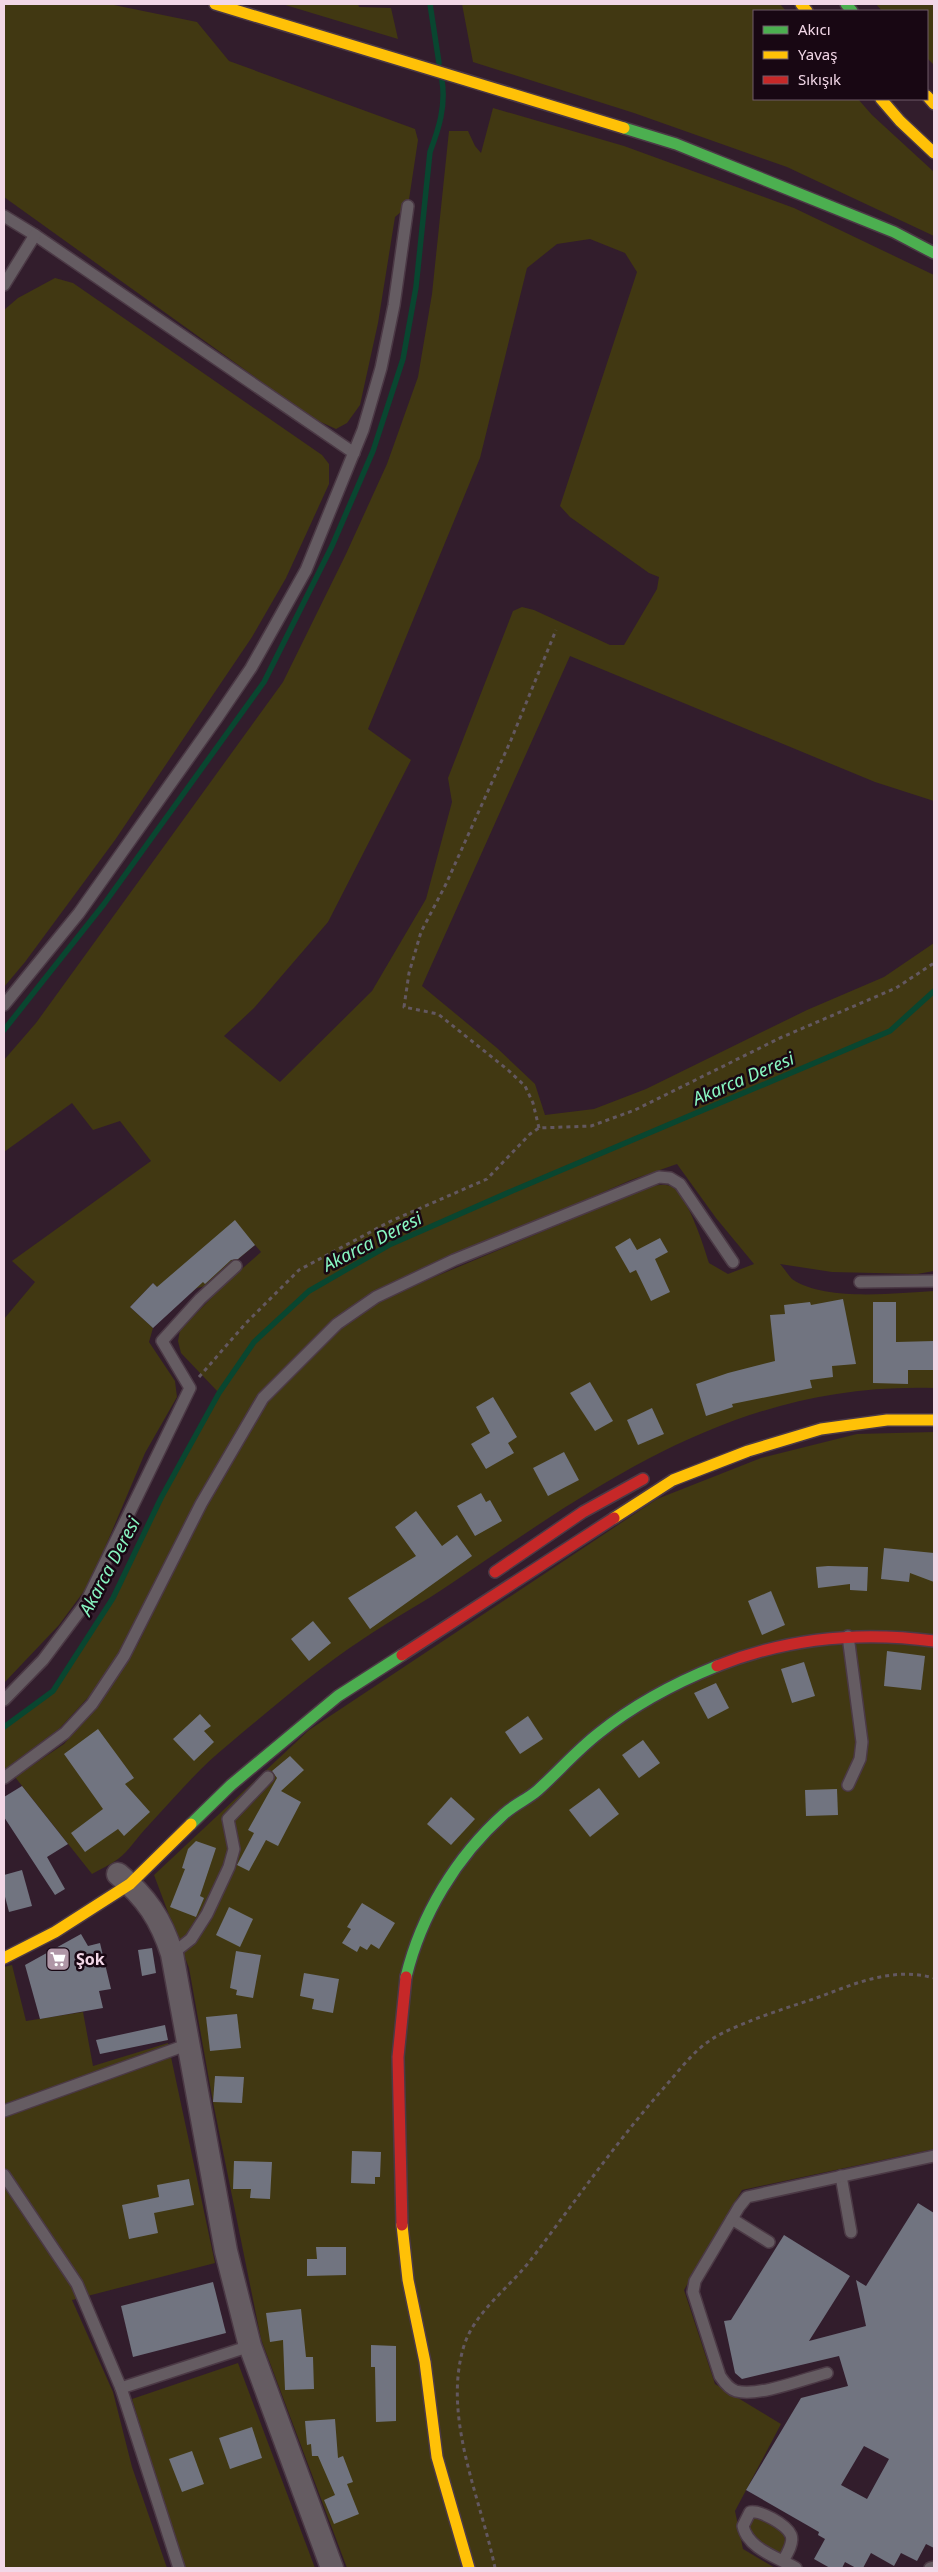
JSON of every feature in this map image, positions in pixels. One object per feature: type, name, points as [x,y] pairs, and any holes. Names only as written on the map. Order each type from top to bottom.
[{"type":"main road","points":[[215,4],[676,144],[867,221],[934,254]]},
{"type":"main road","points":[[882,100],[900,121],[934,154]]},
{"type":"main road","points":[[4,1958],[55,1932],[338,1696],[672,1480],[748,1451],[821,1429],[887,1420],[934,1420]]},
{"type":"main road","points":[[486,1579],[583,1512],[651,1476]]},
{"type":"main road","points":[[469,2568],[437,2460],[424,2356],[406,2267],[400,2177],[398,2088],[406,1972],[420,1932],[453,1875],[488,1830],[509,1810],[540,1788],[562,1764],[593,1736],[634,1706],[682,1681],[724,1664],[810,1640],[848,1635],[914,1636],[934,1640]]},
{"type":"street","points":[[122,1875],[149,1904],[164,1928],[172,1954],[226,2251],[250,2346],[332,2568]]},
{"type":"lane","points":[[4,1005],[79,913],[251,668],[306,570],[354,453],[381,368],[394,305],[408,206]]},
{"type":"lane","points":[[4,216],[35,235],[354,453]]},
{"type":"lane","points":[[4,284],[35,235]]},
{"type":"lane","points":[[4,1778],[65,1733],[92,1704],[124,1656],[201,1504],[263,1398],[337,1324],[376,1296],[454,1260],[659,1177],[670,1178],[680,1184],[733,1262]]},
{"type":"lane","points":[[4,1700],[43,1660],[85,1604],[190,1388],[162,1341],[200,1299],[236,1266]]},
{"type":"lane","points":[[860,1282],[934,1281]]},
{"type":"lane","points":[[848,1635],[862,1742],[860,1759],[848,1785]]},
{"type":"lane","points":[[172,1954],[192,1939],[207,1914],[229,1867],[234,1849],[228,1819],[268,1777]]},
{"type":"lane","points":[[4,2111],[189,2044]]},
{"type":"lane","points":[[827,2373],[752,2392],[735,2391],[725,2384],[720,2376],[693,2292],[695,2282],[732,2219],[748,2197],[934,2156]]},
{"type":"lane","points":[[4,2175],[77,2284],[120,2388],[179,2568]]},
{"type":"lane","points":[[841,2176],[851,2232]]},
{"type":"lane","points":[[732,2219],[769,2242]]},
{"type":"lane","points":[[120,2388],[250,2346]]},
{"type":"lane","points":[[783,2561],[792,2542],[791,2535],[786,2528],[760,2513],[750,2512],[743,2526],[746,2538],[783,2561],[796,2568]]},
{"type":"lane","points":[[930,2568],[934,2567]]},
{"type":"path","points":[[539,1128],[533,1103],[525,1086],[508,1070],[438,1014],[404,1007],[409,973],[421,932],[446,884],[507,748],[556,630]]},
{"type":"path","points":[[190,1388],[246,1323],[300,1270],[391,1221],[487,1179],[499,1169],[530,1134],[539,1128],[591,1126],[635,1110],[780,1038],[896,988],[934,963]]},
{"type":"path","points":[[495,2568],[487,2530],[469,2471],[458,2416],[458,2377],[463,2348],[480,2318],[531,2260],[620,2138],[694,2054],[716,2036],[863,1980],[899,1973],[934,1978]]},
{"type":"shaded area","points":[[4,4],[109,4],[197,22],[229,61],[415,129],[418,140],[408,206],[395,217],[378,323],[360,405],[347,423],[336,429],[312,418],[4,197]]},
{"type":"shaded area","points":[[282,4],[358,4],[359,7],[391,8],[398,39]]},
{"type":"shaded area","points":[[462,4],[780,4],[785,10],[753,10],[753,100],[859,100],[872,115],[934,172],[934,236],[787,167],[634,113],[473,62]]},
{"type":"shaded area","points":[[876,4],[934,4],[934,65],[928,59],[928,10],[881,10]]},
{"type":"shaded area","points":[[493,108],[624,146],[794,208],[934,275],[934,801],[875,782],[570,656],[422,986],[497,1048],[535,1084],[545,1115],[594,1109],[646,1089],[807,1010],[884,977],[934,943],[934,1271],[917,1274],[832,1272],[780,1264],[792,1279],[823,1291],[881,1294],[934,1291],[934,1388],[864,1390],[798,1401],[737,1420],[678,1444],[621,1474],[565,1508],[328,1663],[207,1763],[122,1856],[92,1874],[15,1777],[64,1744],[96,1708],[138,1644],[203,1510],[237,1446],[269,1400],[340,1327],[382,1299],[651,1186],[669,1185],[680,1194],[695,1223],[709,1263],[728,1274],[754,1264],[716,1218],[677,1164],[631,1180],[376,1291],[261,1395],[194,1505],[124,1646],[94,1691],[60,1728],[4,1770],[4,1727],[53,1691],[113,1598],[161,1498],[219,1393],[181,1353],[178,1341],[180,1330],[227,1282],[261,1252],[255,1245],[206,1286],[197,1288],[175,1305],[153,1283],[130,1307],[153,1328],[149,1342],[175,1381],[177,1397],[145,1453],[90,1583],[59,1625],[4,1683],[4,1319],[35,1282],[12,1261],[151,1161],[120,1121],[93,1130],[72,1103],[4,1152],[4,1060],[36,1023],[283,682],[346,554],[387,464],[418,377],[432,294],[449,131],[468,131],[475,146],[481,153]],"holes":[[[590,239],[625,253],[637,272],[560,506],[570,517],[649,573],[659,577],[657,589],[624,645],[610,645],[534,610],[522,607],[513,611],[448,778],[452,802],[426,899],[372,991],[280,1082],[224,1036],[254,1008],[328,922],[411,760],[368,729],[480,458],[527,268],[557,244]]]},
{"type":"shaded area","points":[[55,278],[73,283],[322,455],[329,464],[329,484],[286,578],[252,637],[115,840],[25,962],[4,987],[4,310],[18,298]]},
{"type":"shaded area","points":[[934,1432],[934,2149],[742,2190],[684,2290],[715,2384],[781,2424],[735,2511],[743,2549],[775,2568],[347,2568],[261,2339],[213,2102],[189,1968],[154,1875],[309,1730],[657,1499],[761,1458],[857,1434]]},
{"type":"shaded area","points":[[12,1965],[26,2021],[83,2012],[93,2066],[168,2043],[215,2263],[72,2300],[113,2392],[132,2467],[167,2568],[4,2568],[4,1967]]},
{"type":"shaded area","points":[[238,2363],[315,2568],[184,2568],[132,2399]]},
{"type":"shaded area","points":[[758,2517],[775,2526],[783,2534],[785,2545],[782,2552],[769,2549],[750,2535],[748,2523],[752,2518]]},
{"type":"building","points":[[235,1220],[255,1245],[238,1259],[231,1260],[205,1284],[203,1282],[153,1328],[130,1307],[153,1283],[157,1287]]},
{"type":"building","points":[[630,1238],[637,1250],[660,1238],[668,1252],[655,1259],[670,1292],[651,1301],[636,1270],[630,1273],[615,1247]]},
{"type":"building","points":[[843,1299],[856,1364],[832,1366],[833,1377],[810,1380],[812,1388],[732,1404],[733,1407],[706,1416],[696,1384],[728,1373],[775,1361],[770,1315],[785,1314],[784,1305],[810,1302],[811,1305]]},
{"type":"building","points":[[873,1302],[896,1302],[896,1342],[934,1341],[934,1370],[908,1370],[908,1384],[873,1383]]},
{"type":"building","points":[[590,1382],[613,1421],[595,1431],[570,1393]]},
{"type":"building","points":[[493,1397],[517,1437],[508,1443],[514,1453],[486,1469],[471,1444],[490,1433],[476,1407]]},
{"type":"building","points":[[652,1408],[664,1434],[638,1445],[627,1420]]},
{"type":"building","points":[[564,1452],[579,1480],[548,1496],[533,1468]]},
{"type":"building","points":[[481,1493],[486,1502],[490,1500],[502,1521],[475,1536],[457,1506]]},
{"type":"building","points":[[416,1511],[442,1546],[457,1535],[472,1556],[370,1629],[348,1598],[416,1556],[395,1527]]},
{"type":"building","points":[[884,1548],[934,1553],[934,1582],[910,1573],[909,1582],[881,1579]]},
{"type":"building","points":[[816,1567],[868,1567],[867,1591],[850,1590],[850,1584],[818,1588]]},
{"type":"building","points":[[771,1591],[785,1625],[762,1635],[748,1601]]},
{"type":"building","points":[[313,1621],[331,1643],[309,1661],[291,1639]]},
{"type":"building","points":[[887,1651],[925,1656],[921,1690],[884,1686]]},
{"type":"building","points":[[804,1662],[815,1696],[792,1703],[781,1669]]},
{"type":"building","points":[[716,1683],[729,1708],[708,1719],[694,1693]]},
{"type":"building","points":[[200,1714],[211,1726],[204,1731],[214,1742],[194,1761],[173,1739]]},
{"type":"building","points":[[528,1716],[543,1739],[520,1754],[505,1732]]},
{"type":"building","points":[[98,1729],[134,1778],[125,1784],[150,1812],[124,1836],[118,1829],[85,1852],[71,1833],[103,1809],[64,1754]]},
{"type":"building","points":[[643,1740],[660,1763],[639,1778],[622,1755]]},
{"type":"building","points":[[290,1756],[304,1770],[281,1791],[301,1802],[278,1846],[266,1840],[249,1871],[237,1865],[254,1833],[248,1830],[277,1778],[272,1771]]},
{"type":"building","points":[[22,1786],[68,1844],[47,1857],[65,1889],[55,1895],[4,1817],[4,1797]]},
{"type":"building","points":[[599,1788],[619,1814],[590,1837],[569,1810]]},
{"type":"building","points":[[837,1789],[838,1815],[806,1816],[805,1790]]},
{"type":"building","points":[[451,1797],[475,1819],[451,1845],[427,1824]]},
{"type":"building","points":[[196,1841],[216,1848],[200,1896],[204,1898],[196,1917],[170,1907],[185,1869],[182,1868],[188,1849]]},
{"type":"building","points":[[22,1870],[32,1906],[9,1912],[4,1893],[4,1875]]},
{"type":"building","points":[[362,1903],[395,1923],[379,1949],[371,1944],[367,1950],[360,1946],[357,1952],[342,1943],[351,1929],[347,1927]]},
{"type":"building","points":[[229,1907],[253,1919],[240,1947],[216,1935]]},
{"type":"building","points":[[81,1934],[88,1946],[100,1943],[111,1989],[99,1991],[103,2008],[40,2019],[25,1965]]},
{"type":"building","points":[[152,1948],[156,1973],[142,1976],[138,1950]]},
{"type":"building","points":[[236,1951],[261,1955],[253,1998],[236,1995],[237,1990],[230,1988]]},
{"type":"building","points":[[304,1973],[339,1979],[333,2013],[312,2009],[314,1999],[300,1996]]},
{"type":"building","points":[[237,2014],[241,2048],[210,2051],[206,2017]]},
{"type":"building","points":[[165,2025],[168,2040],[100,2054],[96,2040]]},
{"type":"building","points":[[215,2076],[244,2077],[242,2103],[213,2102]]},
{"type":"building","points":[[352,2151],[381,2152],[380,2177],[375,2177],[375,2184],[351,2183]]},
{"type":"building","points":[[234,2161],[272,2162],[270,2199],[250,2198],[251,2189],[233,2189]]},
{"type":"building","points":[[189,2179],[194,2205],[154,2213],[158,2233],[129,2239],[122,2205],[159,2197],[157,2185]]},
{"type":"building","points":[[918,2203],[934,2213],[934,2548],[926,2544],[917,2561],[901,2553],[894,2566],[871,2553],[863,2568],[856,2568],[845,2562],[842,2568],[830,2568],[814,2559],[825,2539],[818,2535],[819,2532],[746,2490],[801,2398],[848,2386],[839,2356],[742,2379],[735,2373],[724,2321],[731,2320],[784,2235],[850,2276],[809,2341],[866,2326],[856,2280],[866,2286]],"holes":[[[864,2446],[889,2459],[867,2499],[841,2485]]]},
{"type":"building","points":[[316,2247],[346,2247],[346,2275],[307,2276],[307,2259],[317,2259]]},
{"type":"building","points":[[213,2282],[226,2333],[133,2357],[121,2306]]},
{"type":"building","points":[[301,2309],[306,2357],[313,2357],[314,2389],[285,2390],[283,2340],[270,2342],[266,2313]]},
{"type":"building","points":[[371,2345],[396,2346],[396,2421],[376,2422],[375,2367],[371,2367]]},
{"type":"building","points":[[335,2419],[338,2458],[343,2456],[353,2482],[347,2484],[359,2514],[334,2524],[324,2500],[335,2495],[318,2456],[312,2456],[311,2444],[307,2445],[305,2421]]},
{"type":"building","points":[[252,2427],[262,2458],[230,2469],[219,2438]]},
{"type":"building","points":[[192,2451],[204,2484],[182,2492],[169,2459]]},
{"type":"waterway","points":[[430,4],[439,63]]},
{"type":"waterway","points":[[4,1030],[104,904],[264,682],[332,546],[373,451],[403,359],[416,287],[430,152],[439,126],[442,108],[442,80]]},
{"type":"waterway","name":"Akarca Deresi","points":[[4,1727],[53,1691],[113,1598],[161,1498],[219,1393],[254,1342],[309,1291],[389,1245],[890,1031],[934,991]]},
{"type":"traffic: fast","points":[[846,4],[851,10]]},
{"type":"traffic: fast","points":[[624,128],[676,144],[894,232],[934,253]]},
{"type":"traffic: fast","points":[[191,1824],[231,1785],[338,1696],[402,1655]]},
{"type":"traffic: fast","points":[[406,1977],[421,1931],[443,1888],[456,1868],[487,1831],[508,1810],[538,1790],[583,1746],[613,1722],[656,1695],[717,1666]]},
{"type":"traffic: slow","points":[[215,4],[624,128]]},
{"type":"traffic: slow","points":[[801,4],[806,10]]},
{"type":"traffic: slow","points":[[928,97],[934,104]]},
{"type":"traffic: slow","points":[[882,100],[900,121],[934,153]]},
{"type":"traffic: slow","points":[[614,1518],[673,1480],[748,1451],[821,1429],[887,1420],[934,1420]]},
{"type":"traffic: slow","points":[[4,1958],[55,1932],[130,1884],[191,1824]]},
{"type":"traffic: slow","points":[[402,2225],[408,2280],[425,2362],[437,2457],[469,2568]]},
{"type":"traffic: jam","points":[[495,1572],[583,1512],[643,1479]]},
{"type":"traffic: jam","points":[[402,1655],[614,1518]]},
{"type":"traffic: jam","points":[[717,1666],[743,1656],[770,1649],[824,1639],[879,1637],[934,1641]]},
{"type":"traffic: jam","points":[[402,2225],[398,2057],[406,1977]]},
{"type":"place","name":"Şok","points":[[58,1959]]}]
